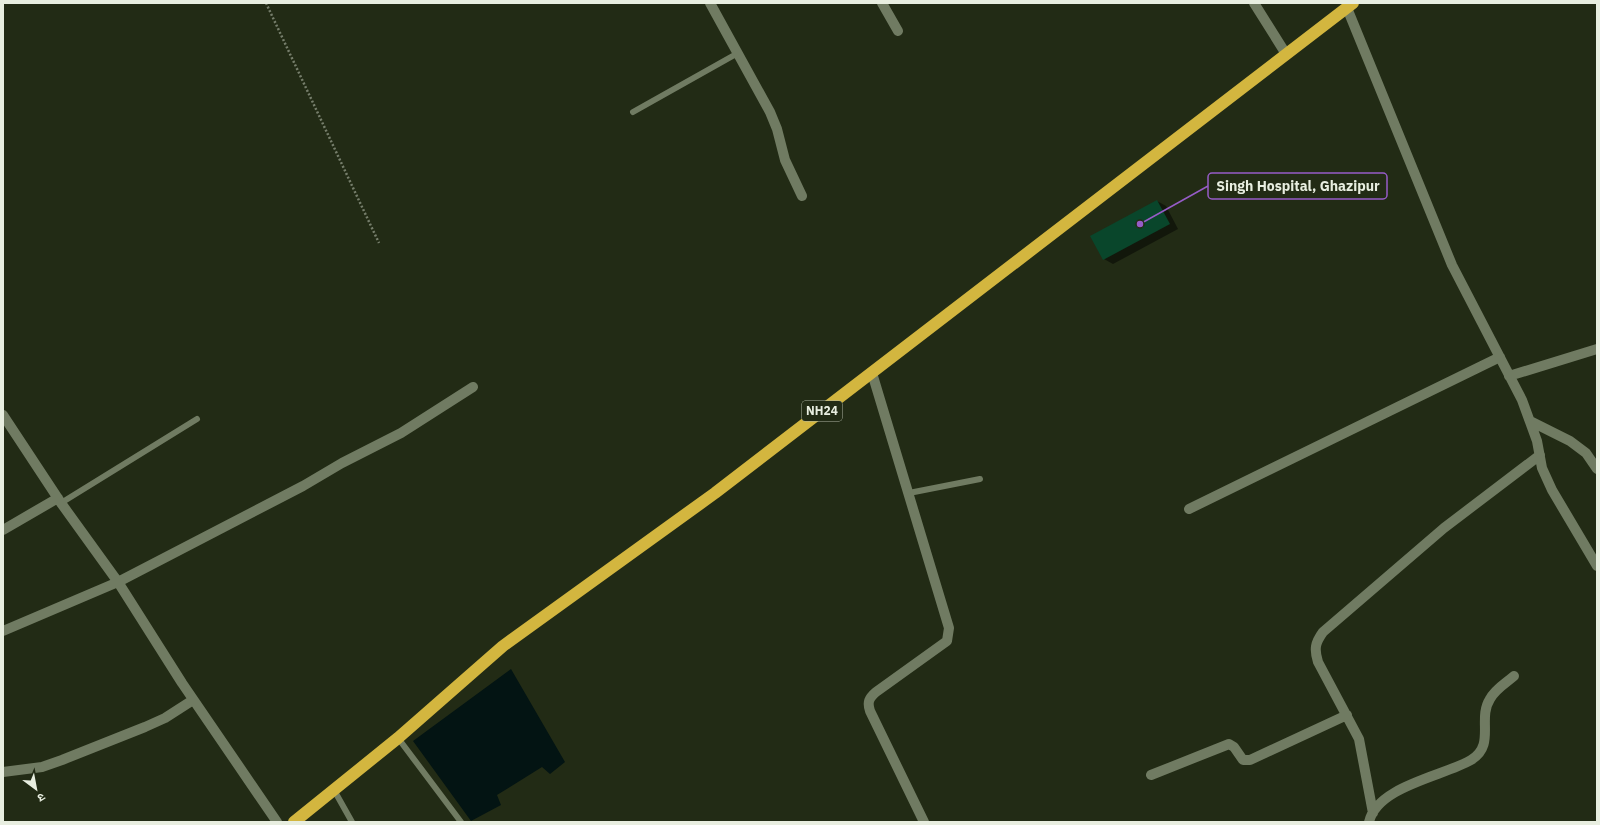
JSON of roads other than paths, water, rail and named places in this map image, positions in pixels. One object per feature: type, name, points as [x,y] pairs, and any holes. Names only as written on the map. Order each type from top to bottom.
[{"type":"highway","name":"NH24","points":[[294,822],[398,738],[503,646],[715,493],[1350,5]]},
{"type":"street","points":[[710,3],[738,53],[777,129],[785,160],[802,196]]},
{"type":"street","points":[[882,3],[898,30]]},
{"type":"street","points":[[1254,3],[1286,54]]},
{"type":"street","points":[[1350,5],[1452,265],[1522,400],[1540,455],[1542,468],[1552,490],[1597,566]]},
{"type":"street","points":[[1509,376],[1597,349]]},
{"type":"street","points":[[1189,509],[1500,357]]},
{"type":"street","points":[[872,373],[949,628],[947,641],[876,692],[870,697],[868,703],[924,822]]},
{"type":"street","points":[[3,631],[118,582],[304,486],[342,463],[401,433],[473,387]]},
{"type":"street","points":[[3,415],[59,501],[118,582],[193,700],[277,822]]},
{"type":"street","points":[[1530,422],[1570,441],[1586,453],[1597,469]]},
{"type":"street","points":[[1371,818],[1359,739],[1318,662],[1315,650],[1317,641],[1323,632],[1444,528],[1540,455]]},
{"type":"street","points":[[3,530],[59,501]]},
{"type":"street","points":[[1371,818],[1377,807],[1389,796],[1405,787],[1471,760],[1480,753],[1484,743],[1485,711],[1489,699],[1497,690],[1514,676]]},
{"type":"street","points":[[3,772],[42,767],[62,760],[145,727],[164,718],[193,700]]},
{"type":"street","points":[[1151,775],[1228,744],[1234,747],[1243,760],[1250,760],[1347,715]]},
{"type":"lane","points":[[633,112],[738,53]]},
{"type":"lane","points":[[59,501],[196,419]]},
{"type":"lane","points":[[909,493],[980,479]]},
{"type":"lane","points":[[398,738],[461,822]]},
{"type":"lane","points":[[334,790],[352,822]]},
{"type":"place","name":"Singh Hospital, Ghazipur","points":[[1140,224]]}]
